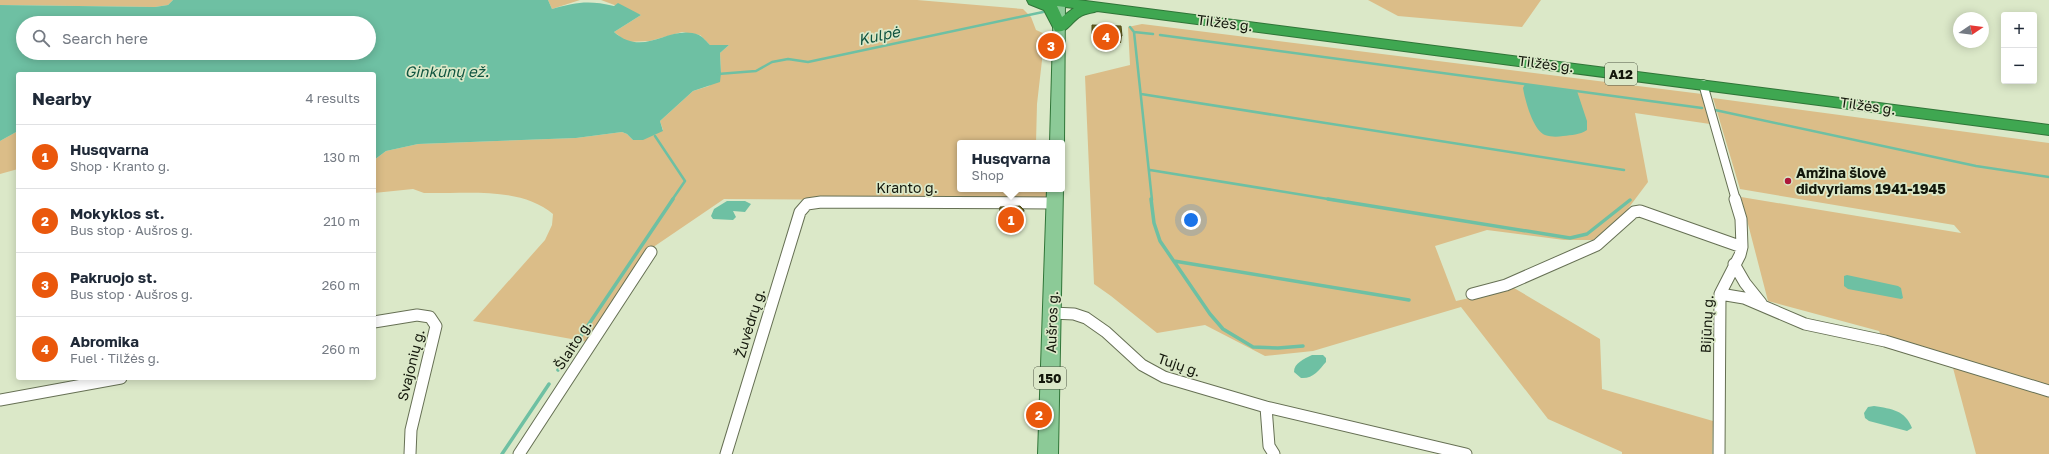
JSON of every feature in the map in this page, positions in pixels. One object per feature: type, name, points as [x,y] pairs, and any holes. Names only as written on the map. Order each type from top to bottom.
[{"type":"highway","points":[[1031,0],[1050,7],[1060,28],[1073,13],[1082,9],[1101,7]]},
{"type":"highway","name":"Tilžės g.","points":[[1044,0],[1703,84],[2049,130]]},
{"type":"main road","points":[[1057,140],[1060,28],[1059,1]]},
{"type":"main road","name":"Aušros g.","points":[[1048,454],[1055,196]]},
{"type":"street","name":"Bijūnų g.","points":[[1703,84],[1735,194],[1740,219],[1742,247],[1720,294],[1719,454]]},
{"type":"street","name":"Kranto g.","points":[[807,204],[821,202],[1055,196]]},
{"type":"street","name":"Žuvėdrų g.","points":[[726,454],[800,212],[807,204]]},
{"type":"street","points":[[1472,294],[1506,285],[1597,245],[1634,212],[1640,211],[1742,247]]},
{"type":"street","name":"Šlaito g.","points":[[520,454],[651,252]]},
{"type":"street","points":[[1734,264],[1744,283],[1762,304]]},
{"type":"street","points":[[1720,294],[1737,295],[1762,304],[1778,315],[1804,324],[1885,341],[2049,391]]},
{"type":"street","name":"Tujų g.","points":[[1052,312],[1085,317],[1118,341],[1131,356],[1152,373],[1266,407],[1466,454]]},
{"type":"street","name":"Svajonių g.","points":[[376,322],[417,315],[430,317],[436,326],[412,430],[410,454]]},
{"type":"street","points":[[0,400],[108,380]]},
{"type":"street","points":[[1266,407],[1269,446],[1274,454]]},
{"type":"shaded area","points":[[0,0],[173,0],[168,5],[155,7],[0,5]]},
{"type":"shaded area","points":[[548,0],[580,0],[552,9]]},
{"type":"shaded area","points":[[601,0],[917,0],[1023,9],[1031,17],[1036,30],[1045,34],[1037,104],[1036,140],[957,140],[957,192],[1051,192],[1051,201],[724,199],[649,250],[588,342],[473,321],[545,240],[552,225],[553,214],[540,205],[525,199],[492,193],[424,193],[413,189],[376,193],[376,158],[386,151],[418,144],[576,138],[622,132],[627,134],[633,140],[663,130],[660,121],[693,91],[709,86],[721,73],[720,53],[729,45],[710,45],[700,35],[682,32],[650,41],[627,42],[614,32],[641,15]]},
{"type":"shaded area","points":[[1368,0],[1541,0],[1522,27],[1398,16]]},
{"type":"shaded area","points":[[1142,24],[1702,94],[1710,124],[1635,113],[1648,182],[1621,218],[1593,240],[1564,240],[1487,230],[1435,246],[1456,301],[1514,288],[1600,339],[1602,389],[1713,421],[1712,454],[1622,454],[1622,452],[1548,419],[1461,307],[1313,351],[1265,356],[1205,325],[1157,333],[1094,284],[1085,76],[1130,65],[1128,27]]},
{"type":"shaded area","points":[[1713,98],[2049,143],[2049,454],[1976,454],[1953,368],[1887,348],[1879,331],[1768,301],[1741,197],[1961,233],[1954,225],[1740,189]]},
{"type":"shaded area","points":[[16,132],[16,170],[0,174],[0,141]]},
{"type":"water","name":"Ginkūnų ež.","points":[[173,0],[548,0],[552,9],[590,2],[614,6],[618,3],[641,15],[614,32],[625,39],[636,42],[647,42],[677,33],[688,33],[699,35],[710,45],[729,45],[720,53],[720,82],[693,91],[660,121],[663,131],[643,140],[633,140],[627,134],[622,132],[576,138],[418,144],[386,151],[376,158],[376,72],[16,72],[16,132],[0,141],[0,5],[155,7],[168,5]]},
{"type":"water","points":[[1525,84],[1577,91],[1587,121],[1587,130],[1581,133],[1556,137],[1545,135],[1533,121],[1523,88]]},
{"type":"water","points":[[727,201],[745,201],[751,204],[745,212],[733,211],[736,217],[733,220],[713,219],[711,216],[714,209]]},
{"type":"water","points":[[1847,275],[1898,286],[1901,288],[1903,298],[1901,299],[1848,289],[1844,286],[1844,276]]},
{"type":"water","points":[[1312,355],[1323,355],[1326,358],[1326,362],[1318,371],[1309,377],[1301,378],[1294,372],[1294,369],[1300,362]]},
{"type":"water","points":[[1874,406],[1897,411],[1906,417],[1912,428],[1907,431],[1869,421],[1865,418],[1864,413],[1868,407]]},
{"type":"building","points":[[1092,25],[1121,26],[1122,36],[1092,34]]},
{"type":"building","points":[[1020,206],[1024,210],[1022,221],[1005,220],[1005,218],[999,218],[1000,207]]},
{"type":"waterway","name":"Kulpė","points":[[718,74],[756,71],[772,62],[788,59],[808,62],[1043,12]]},
{"type":"waterway","points":[[1130,27],[1134,32]]},
{"type":"waterway","points":[[1134,32],[1153,34]]},
{"type":"waterway","points":[[1134,32],[1152,200]]},
{"type":"waterway","points":[[1160,35],[1702,108]]},
{"type":"waterway","points":[[1141,94],[1624,170]]},
{"type":"waterway","points":[[1715,110],[1976,166],[2049,177]]},
{"type":"waterway","points":[[655,136],[685,181],[672,200]]},
{"type":"waterway","points":[[1150,170],[1334,200]]},
{"type":"waterway","points":[[558,370],[673,199]]},
{"type":"waterway","points":[[1151,199],[1154,223],[1160,241],[1210,314],[1223,329],[1253,347],[1278,348],[1303,346]]},
{"type":"waterway","points":[[1328,199],[1570,238],[1587,234],[1630,200]]},
{"type":"waterway","points":[[1174,261],[1409,300]]},
{"type":"waterway","points":[[502,454],[549,384]]},
{"type":"place","name":"Abromika","points":[[1106,37]]},
{"type":"place","name":"Pakruojo st.","points":[[1051,46]]},
{"type":"place","name":"Amžina šlovė didvyriams 1941-1945","points":[[1788,181]]},
{"type":"place","name":"Husqvarna","points":[[1011,220]]},
{"type":"place","name":"Mokyklos st.","points":[[1039,415]]}]
